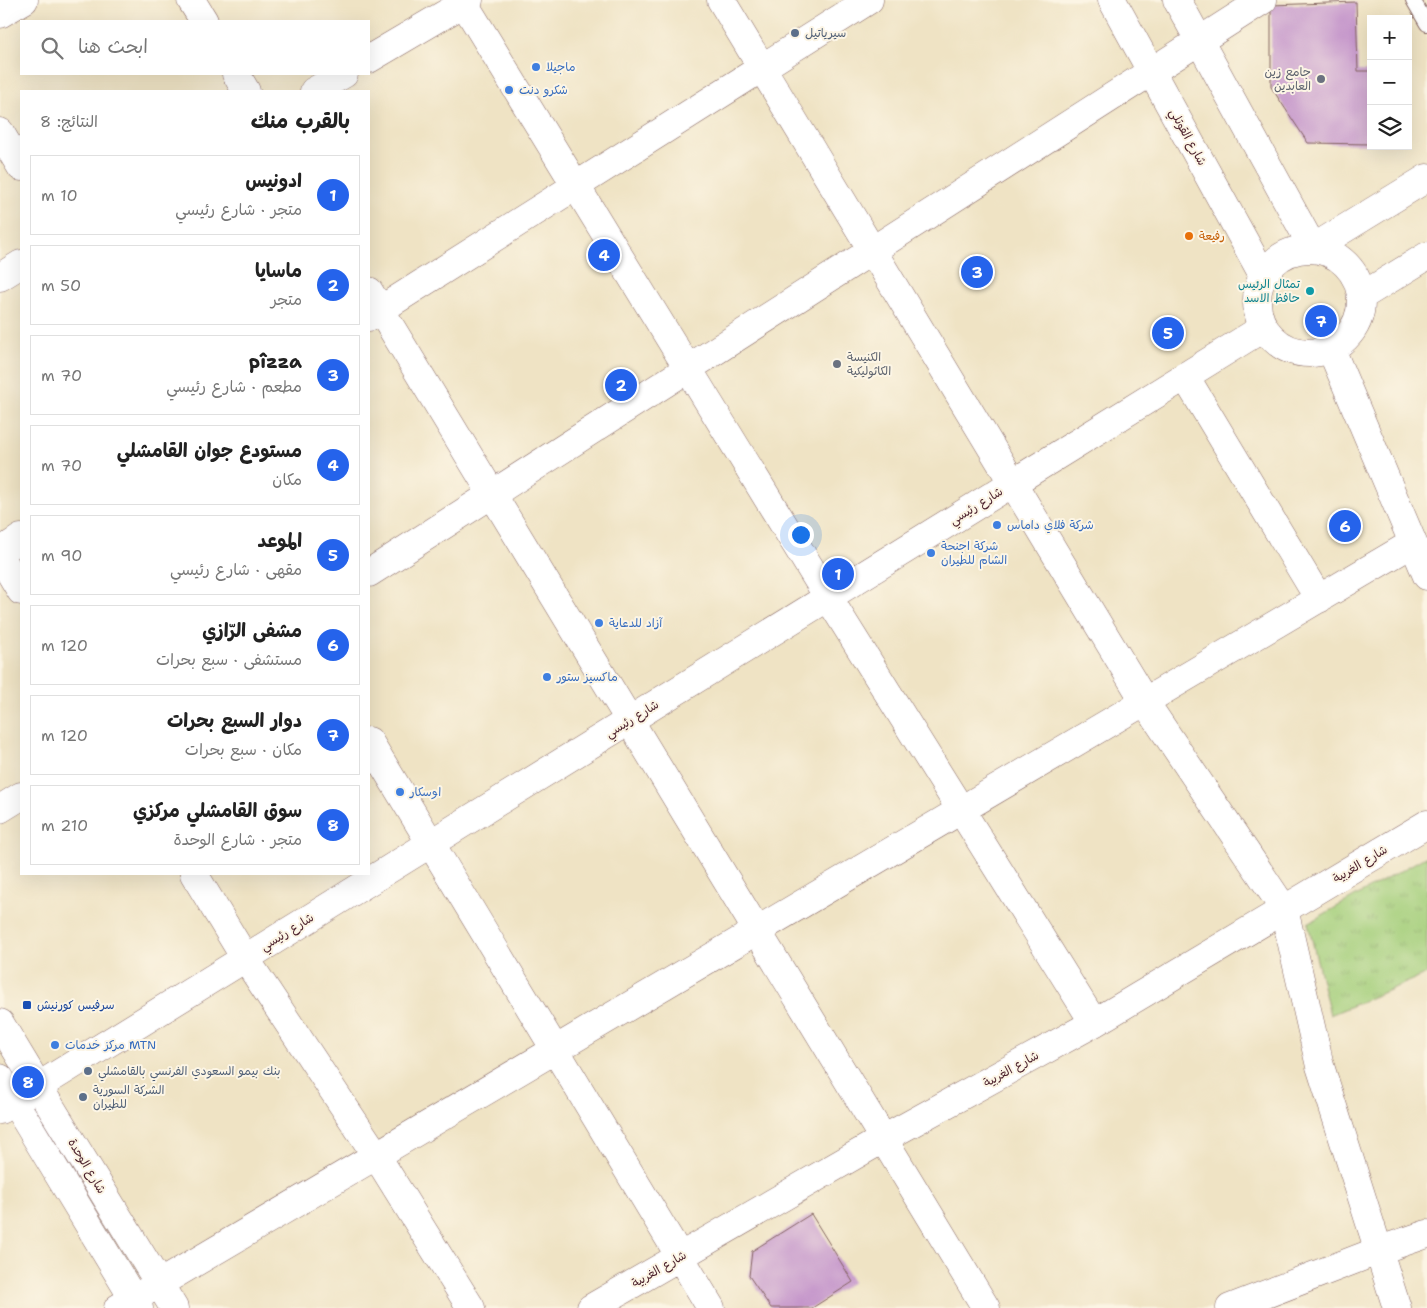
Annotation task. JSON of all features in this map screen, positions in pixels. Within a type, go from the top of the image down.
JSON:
[{"type":"main road","points":[[0,14],[24,0]]},
{"type":"main road","points":[[191,0],[203,20]]},
{"type":"main road","points":[[721,0],[1145,702],[1284,909],[1320,1066],[1397,1308]]},
{"type":"main road","points":[[869,0],[576,186],[373,306],[492,494],[986,1308]]},
{"type":"main road","name":"شارع القوتلي","points":[[1112,0],[1263,275]]},
{"type":"main road","points":[[1177,0],[1313,248]]},
{"type":"main road","points":[[370,572],[1264,0]]},
{"type":"main road","points":[[370,58],[465,1],[828,597],[1094,1023]]},
{"type":"main road","points":[[237,75],[245,90]]},
{"type":"main road","points":[[316,90],[342,75]]},
{"type":"main road","points":[[0,132],[20,165]]},
{"type":"main road","points":[[1313,248],[1427,178]]},
{"type":"main road","points":[[1313,248],[1330,253],[1346,263],[1356,278],[1362,296],[1361,312],[1355,327],[1345,340],[1331,349],[1316,353],[1301,353],[1286,349],[1273,340],[1263,328],[1257,310],[1257,292],[1263,275],[1276,260],[1293,250],[1313,248]]},
{"type":"main road","points":[[1362,296],[1427,256]]},
{"type":"main road","points":[[0,277],[20,265]]},
{"type":"main road","name":"شارع رئيسي","points":[[7,1106],[1263,328]]},
{"type":"main road","points":[[1331,349],[1427,576]]},
{"type":"main road","points":[[1185,376],[1319,599]]},
{"type":"main road","points":[[0,552],[20,539]]},
{"type":"main road","points":[[0,1078],[7,1106],[130,1305],[159,1284],[376,1155],[1413,543]]},
{"type":"main road","points":[[0,556],[20,589]]},
{"type":"main road","points":[[370,743],[711,1308]]},
{"type":"main road","points":[[0,810],[20,797]]},
{"type":"main road","name":"شارع الغربية","points":[[591,1308],[883,1139],[1094,1023],[1427,824]]},
{"type":"main road","points":[[195,875],[245,958],[376,1155],[472,1308]]},
{"type":"main road","name":"شارع الوحدة","points":[[0,1023],[174,1308]]},
{"type":"main road","points":[[1230,1308],[1380,1250],[1427,1234]]},
{"type":"lane","points":[[1413,0],[1427,24]]},
{"type":"green space","points":[[1427,856],[1427,974],[1330,1015],[1308,923]]},
{"type":"building","name":"جامع زين العابدين","points":[[1356,2],[1358,71],[1367,71],[1367,144],[1308,143],[1271,87],[1271,5]]},
{"type":"building","points":[[811,1214],[853,1282],[812,1308],[771,1308],[749,1276],[752,1251]]},
{"type":"place","name":"سيرياتيل","points":[[795,33]]},
{"type":"place","name":"ماجيلا","points":[[536,67]]},
{"type":"place","name":"جامع زين العابدين","points":[[1321,79]]},
{"type":"place","name":"شكرو دنت","points":[[509,90]]},
{"type":"place","name":"رفيعة","points":[[1189,236]]},
{"type":"place","name":"مستودع جوان القامشلي","points":[[604,255]]},
{"type":"place","name":"pîzza","points":[[977,272]]},
{"type":"place","name":"تمثال الرئيس حافظ الاسد","points":[[1310,291]]},
{"type":"place","name":"دوار السبع بحرات","points":[[1321,321]]},
{"type":"place","name":"الموعد","points":[[1168,333]]},
{"type":"place","name":"الكنيسة الكاثوليكية","points":[[837,364]]},
{"type":"place","name":"ماسايا","points":[[621,385]]},
{"type":"place","name":"شركة فلاي داماس","points":[[997,525]]},
{"type":"place","name":"مشفى الرّازي","points":[[1345,526]]},
{"type":"place","name":"شركة اجنحة الشام للطيران","points":[[931,553]]},
{"type":"place","name":"ادونيس","points":[[838,574]]},
{"type":"place","name":"آزاد للدعاية","points":[[599,623]]},
{"type":"place","name":"ماكسيز ستور","points":[[547,677]]},
{"type":"place","name":"اوسكار","points":[[400,792]]},
{"type":"place","name":"سرفيس كورنيش","points":[[27,1005]]},
{"type":"place","name":"مركز خدمات MTN","points":[[55,1045]]},
{"type":"place","name":"بنك بيمو السعودي الفرنسي بالقامشلي","points":[[88,1071]]},
{"type":"place","name":"سوق القامشلي مركزي","points":[[28,1082]]},
{"type":"place","name":"الشركة السورية للطيران","points":[[83,1097]]}]
